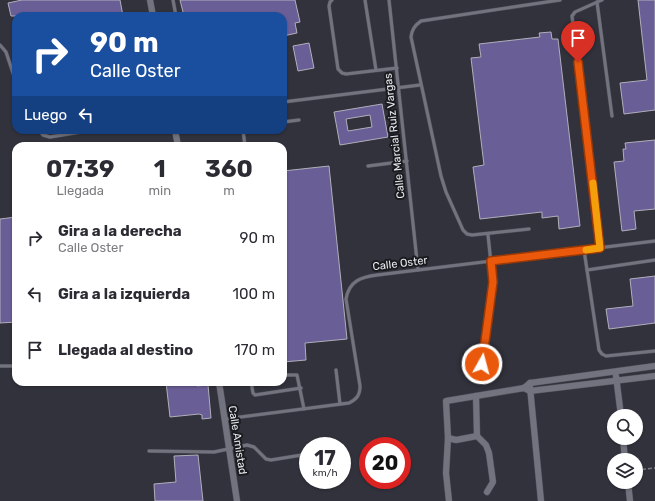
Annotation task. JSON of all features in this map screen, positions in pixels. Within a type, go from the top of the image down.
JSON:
[{"type":"street","points":[[150,0],[152,12]]},
{"type":"street","points":[[541,501],[527,389],[530,383],[655,366]]},
{"type":"street","points":[[616,371],[620,409]]},
{"type":"street","points":[[449,501],[446,473],[448,438],[446,404],[448,401],[527,389],[655,376]]},
{"type":"street","name":"Calle Amistad","points":[[220,386],[237,501]]},
{"type":"street","points":[[476,396],[477,436],[486,445],[489,453],[493,482],[487,492]]},
{"type":"street","points":[[448,438],[456,440],[477,436]]},
{"type":"street","points":[[629,489],[630,501]]},
{"type":"lane","points":[[173,0],[175,12]]},
{"type":"lane","points":[[332,0],[329,6],[338,69],[342,73],[346,74],[397,68]]},
{"type":"lane","points":[[365,0],[376,70]]},
{"type":"lane","name":"Calle Marcial Ruiz Vargas","points":[[389,0],[418,270]]},
{"type":"lane","points":[[529,229],[488,235],[467,234],[463,230],[443,184],[420,85],[411,37],[412,30],[421,21],[560,0]]},
{"type":"lane","points":[[600,248],[573,14],[602,0]]},
{"type":"lane","points":[[597,2],[612,116]]},
{"type":"lane","points":[[0,45],[6,52],[12,70]]},
{"type":"lane","points":[[287,102],[420,85]]},
{"type":"lane","points":[[287,122],[299,120]]},
{"type":"lane","points":[[43,134],[50,137],[68,134]]},
{"type":"lane","points":[[368,166],[406,162]]},
{"type":"lane","points":[[482,364],[493,282],[488,235]]},
{"type":"lane","name":"Calle Oster","points":[[225,419],[340,404],[354,401],[358,397],[360,392],[346,306],[347,292],[350,286],[355,282],[368,276],[655,241]]},
{"type":"lane","points":[[584,250],[599,350],[606,356],[655,351]]},
{"type":"lane","points":[[587,270],[655,260]]},
{"type":"lane","points":[[0,366],[12,366]]},
{"type":"lane","points":[[336,370],[340,404]]},
{"type":"lane","points":[[287,376],[297,375],[301,388],[304,409]]},
{"type":"lane","points":[[251,386],[252,393],[255,395],[301,388]]},
{"type":"lane","points":[[149,450],[214,452],[247,445],[251,446],[266,459],[270,460],[299,455]]},
{"type":"path","points":[[643,469],[655,468]]},
{"type":"building","points":[[22,0],[120,0],[122,12],[12,12],[11,16],[8,3]]},
{"type":"building","points":[[180,0],[295,0],[300,22],[295,23],[297,33],[287,35],[287,12],[183,12]]},
{"type":"building","points":[[638,0],[655,0],[655,110],[624,114],[620,83],[647,80]]},
{"type":"building","points":[[551,32],[552,39],[558,39],[580,226],[559,229],[558,216],[542,218],[542,212],[480,219],[473,167],[484,165],[471,58],[481,57],[479,44],[540,37],[539,33]]},
{"type":"building","points":[[309,43],[314,68],[298,71],[293,46]]},
{"type":"building","points":[[382,104],[388,137],[340,145],[334,112]],"holes":[[[370,115],[372,127],[348,131],[346,119]]]},
{"type":"building","points":[[655,140],[655,209],[634,211],[636,229],[622,231],[614,162],[624,161],[623,149],[626,149],[625,143]]},
{"type":"building","points":[[329,166],[347,339],[305,343],[306,360],[287,362],[287,171]]},
{"type":"building","points":[[12,218],[12,322],[0,323],[0,219]]},
{"type":"building","points":[[655,276],[655,323],[609,329],[606,309],[633,306],[630,279]]},
{"type":"building","points":[[166,386],[208,386],[211,418],[202,419],[202,415],[199,414],[170,417]]},
{"type":"building","points":[[198,455],[203,501],[155,501],[154,484],[176,482],[174,456]]},
{"type":"slow traffic","points":[[586,250],[600,248],[593,183]]},
{"type":"route","points":[[482,364],[493,282],[491,261],[600,248],[578,62]]}]
